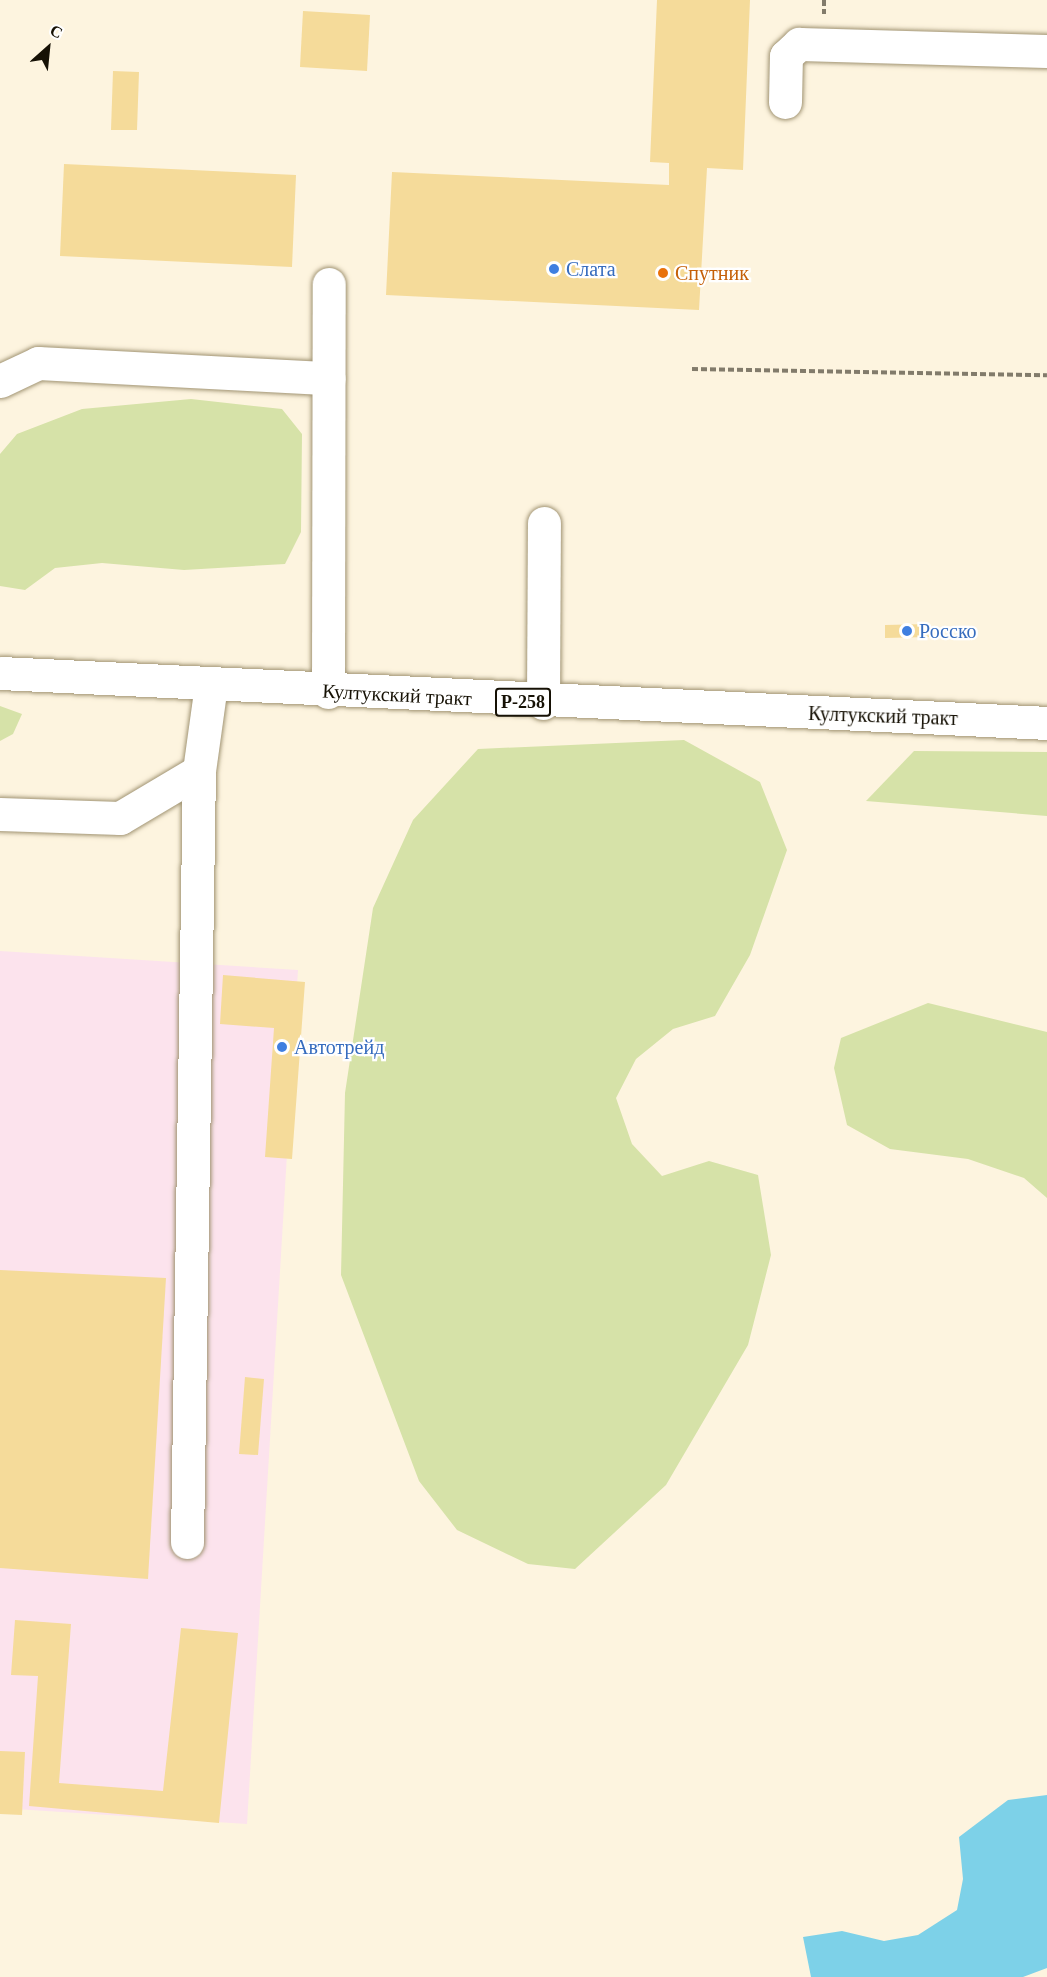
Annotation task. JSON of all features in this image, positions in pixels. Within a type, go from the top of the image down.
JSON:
[{"type":"main road","points":[[785,102],[786,56],[799,44],[1047,51]]},
{"type":"main road","points":[[328,692],[329,284]]},
{"type":"main road","points":[[0,381],[38,363],[329,378]]},
{"type":"main road","points":[[543,703],[544,523]]},
{"type":"main road","name":"Култукский тракт","points":[[0,673],[543,703],[1047,723]]},
{"type":"main road","points":[[187,1542],[199,771],[211,684]]},
{"type":"main road","points":[[0,814],[120,818],[199,771]]},
{"type":"path","points":[[692,369],[1047,375]]},
{"type":"shaded area","points":[[0,951],[298,970],[247,1824],[0,1808]]},
{"type":"green space","points":[[191,399],[282,409],[302,434],[301,532],[285,564],[184,570],[102,563],[55,568],[25,590],[0,586],[0,454],[17,434],[82,409]]},
{"type":"green space","points":[[0,706],[22,714],[13,734],[0,741]]},
{"type":"green space","points":[[684,740],[760,782],[787,850],[750,955],[715,1016],[673,1029],[636,1059],[616,1098],[632,1144],[662,1176],[709,1161],[758,1175],[771,1255],[748,1345],[666,1485],[575,1569],[528,1564],[457,1530],[419,1481],[341,1275],[345,1093],[373,908],[413,820],[478,749]]},
{"type":"green space","points":[[914,751],[1047,752],[1047,816],[866,801]]},
{"type":"green space","points":[[928,1003],[1047,1032],[1047,1198],[1024,1178],[968,1159],[890,1149],[847,1125],[834,1068],[841,1038]]},
{"type":"water","points":[[1047,1795],[1047,1968],[1023,1977],[811,1977],[803,1937],[842,1931],[884,1941],[918,1935],[957,1910],[963,1879],[959,1837],[1008,1800]]},
{"type":"building","points":[[657,0],[750,0],[743,170],[707,168],[699,310],[386,295],[392,172],[669,185],[669,163],[650,162]]},
{"type":"building","points":[[303,11],[370,15],[367,71],[300,67]]},
{"type":"building","points":[[113,71],[139,72],[137,130],[111,130]]},
{"type":"building","points":[[64,164],[296,175],[292,267],[60,256]]},
{"type":"building","name":"Росско","points":[[929,624],[929,637],[885,638],[885,625]]},
{"type":"building","points":[[223,975],[305,982],[292,1159],[265,1157],[274,1028],[220,1024]]},
{"type":"building","points":[[0,1270],[166,1278],[148,1579],[0,1568]]},
{"type":"building","points":[[245,1377],[264,1379],[258,1455],[239,1454]]},
{"type":"building","points":[[15,1620],[71,1624],[59,1783],[163,1791],[181,1628],[238,1633],[219,1823],[29,1806],[38,1676],[11,1675]]},
{"type":"building","points":[[0,1751],[25,1752],[22,1815],[0,1814]]},
{"type":"place","name":"Слата","points":[[554,269]]},
{"type":"place","name":"Спутник","points":[[663,273]]},
{"type":"place","name":"Росско","points":[[907,631]]},
{"type":"place","name":"Автотрейд","points":[[282,1047]]}]
